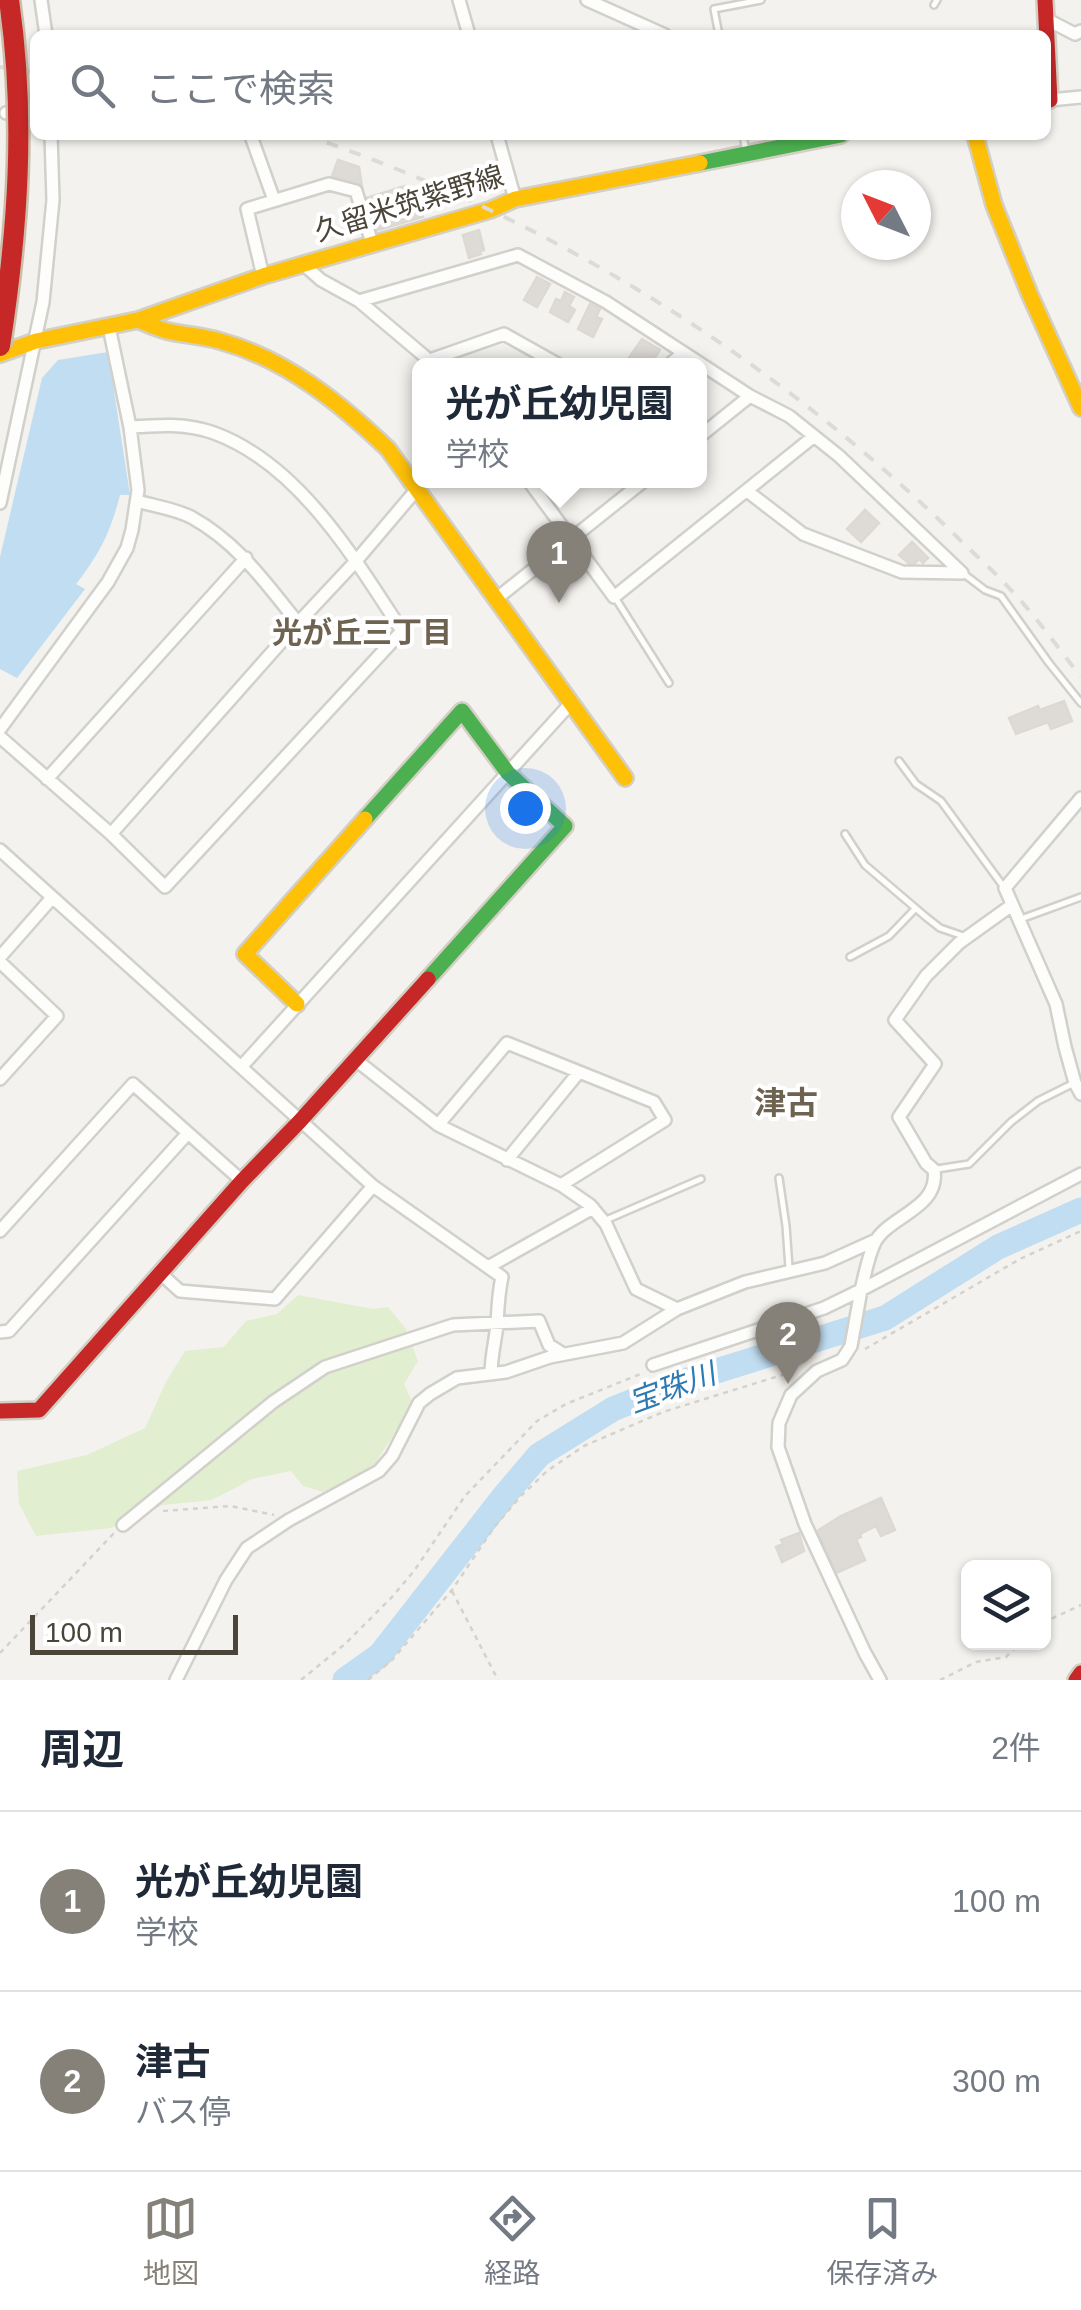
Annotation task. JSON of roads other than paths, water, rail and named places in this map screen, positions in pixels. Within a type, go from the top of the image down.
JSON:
[{"type":"main road","points":[[0,346],[10,289],[20,181],[19,112],[9,0]]},
{"type":"main road","name":"久留米筑紫野線","points":[[0,354],[36,341],[138,320],[263,276],[490,210],[514,199],[745,144],[788,140]]},
{"type":"main road","points":[[977,140],[994,205],[1081,408]]},
{"type":"main road","points":[[138,320],[163,330],[224,341],[308,380],[349,411],[388,449],[412,483]]},
{"type":"main road","points":[[416,489],[625,778]]},
{"type":"main road","points":[[0,1411],[39,1410],[564,826],[508,773],[462,711],[245,954],[297,1004]]},
{"type":"main road","points":[[1076,1680],[1081,1673]]},
{"type":"street","points":[[41,0],[45,30]]},
{"type":"street","points":[[459,0],[468,30]]},
{"type":"street","points":[[586,0],[654,30]]},
{"type":"street","points":[[1046,10],[1075,34],[1081,31]]},
{"type":"street","points":[[1051,100],[1081,97]]},
{"type":"street","points":[[6,113],[30,106]]},
{"type":"street","points":[[0,503],[44,302],[53,200],[51,140]]},
{"type":"street","points":[[252,140],[274,200]]},
{"type":"street","points":[[498,140],[514,199]]},
{"type":"street","points":[[263,276],[247,209],[274,200],[329,184],[356,192],[372,243]]},
{"type":"street","points":[[359,301],[518,255],[606,302],[692,358]]},
{"type":"street","points":[[303,264],[321,280],[359,301],[427,358]]},
{"type":"street","points":[[0,729],[108,582],[126,548],[138,490],[130,426],[109,327]]},
{"type":"street","points":[[445,358],[504,334],[547,358]]},
{"type":"street","points":[[678,358],[684,353]]},
{"type":"street","points":[[707,368],[788,416],[839,456],[962,573]]},
{"type":"street","points":[[707,431],[750,396]]},
{"type":"street","points":[[0,737],[165,887],[402,632],[356,560],[302,494],[254,454],[213,433],[174,425],[130,426]]},
{"type":"street","points":[[534,488],[614,597],[813,436]]},
{"type":"street","points":[[496,599],[636,488]]},
{"type":"street","points":[[111,834],[416,489]]},
{"type":"street","points":[[748,491],[804,534],[902,572],[962,573]]},
{"type":"street","points":[[137,502],[188,515],[246,558],[298,623]]},
{"type":"street","points":[[48,780],[246,558]]},
{"type":"street","points":[[242,1066],[571,704]]},
{"type":"street","points":[[1078,1088],[1056,1004],[1005,888],[1081,798]]},
{"type":"street","points":[[0,850],[373,1186],[502,1277],[491,1374]]},
{"type":"street","points":[[0,1079],[56,1016],[0,959],[52,899]]},
{"type":"street","points":[[176,1680],[226,1580],[247,1548],[379,1471],[392,1456],[419,1403],[430,1394],[458,1378],[506,1372],[563,1354],[622,1343],[677,1309],[745,1282],[825,1263],[876,1240],[928,1197],[936,1180],[934,1170],[899,1117],[935,1064],[895,1020],[926,976],[967,937],[1012,905]]},
{"type":"street","points":[[438,1125],[507,1042],[654,1102],[665,1120],[560,1185]]},
{"type":"street","points":[[356,1060],[438,1125],[560,1185],[593,1208],[636,1289],[677,1309]]},
{"type":"street","points":[[507,1160],[579,1072]]},
{"type":"street","points":[[0,1231],[134,1084],[242,1180]]},
{"type":"street","points":[[0,1332],[8,1332],[188,1133]]},
{"type":"street","points":[[653,1364],[859,1296],[1081,1174]]},
{"type":"street","points":[[161,1274],[180,1291],[275,1299],[373,1186]]},
{"type":"street","points":[[488,1267],[593,1208]]},
{"type":"street","points":[[876,1240],[859,1296],[851,1346],[842,1360],[817,1371],[791,1396],[779,1424],[778,1447],[805,1524],[880,1680]]},
{"type":"street","points":[[123,1525],[273,1402],[326,1367],[452,1325],[539,1321],[548,1345],[563,1354]]},
{"type":"lane","points":[[718,30],[714,9],[761,0]]},
{"type":"lane","points":[[962,573],[1001,596],[1081,703]]},
{"type":"lane","points":[[614,597],[669,683]]},
{"type":"lane","points":[[900,761],[916,784],[942,802],[1005,888]]},
{"type":"lane","points":[[845,834],[865,864],[916,908],[940,928],[967,937]]},
{"type":"lane","points":[[1018,920],[1081,897]]},
{"type":"lane","points":[[850,956],[889,936],[916,908]]},
{"type":"lane","points":[[934,1170],[969,1164],[1038,1100],[1078,1088]]},
{"type":"lane","points":[[779,1178],[789,1271]]},
{"type":"lane","points":[[603,1221],[701,1179]]},
{"type":"water","points":[[108,352],[130,495],[120,495],[103,542],[76,584],[85,589],[17,678],[0,669],[0,557],[42,378],[58,360]]},
{"type":"waterway","name":"宝珠川","points":[[345,1680],[380,1655],[539,1455],[613,1409],[675,1384],[885,1318],[998,1247],[1081,1210]]},
{"type":"railway","points":[[0,67],[30,71]]},
{"type":"railway","points":[[318,140],[395,168],[569,250],[733,352],[811,409],[956,536],[1020,599],[1081,677]]},
{"type":"place","name":"光が丘幼児園","points":[[559,603]]},
{"type":"place","name":"津古","points":[[788,1384]]},
{"type":"district","name":"光が丘三丁目","points":[[362,633]]},
{"type":"district","name":"津古","points":[[786,1103]]}]
